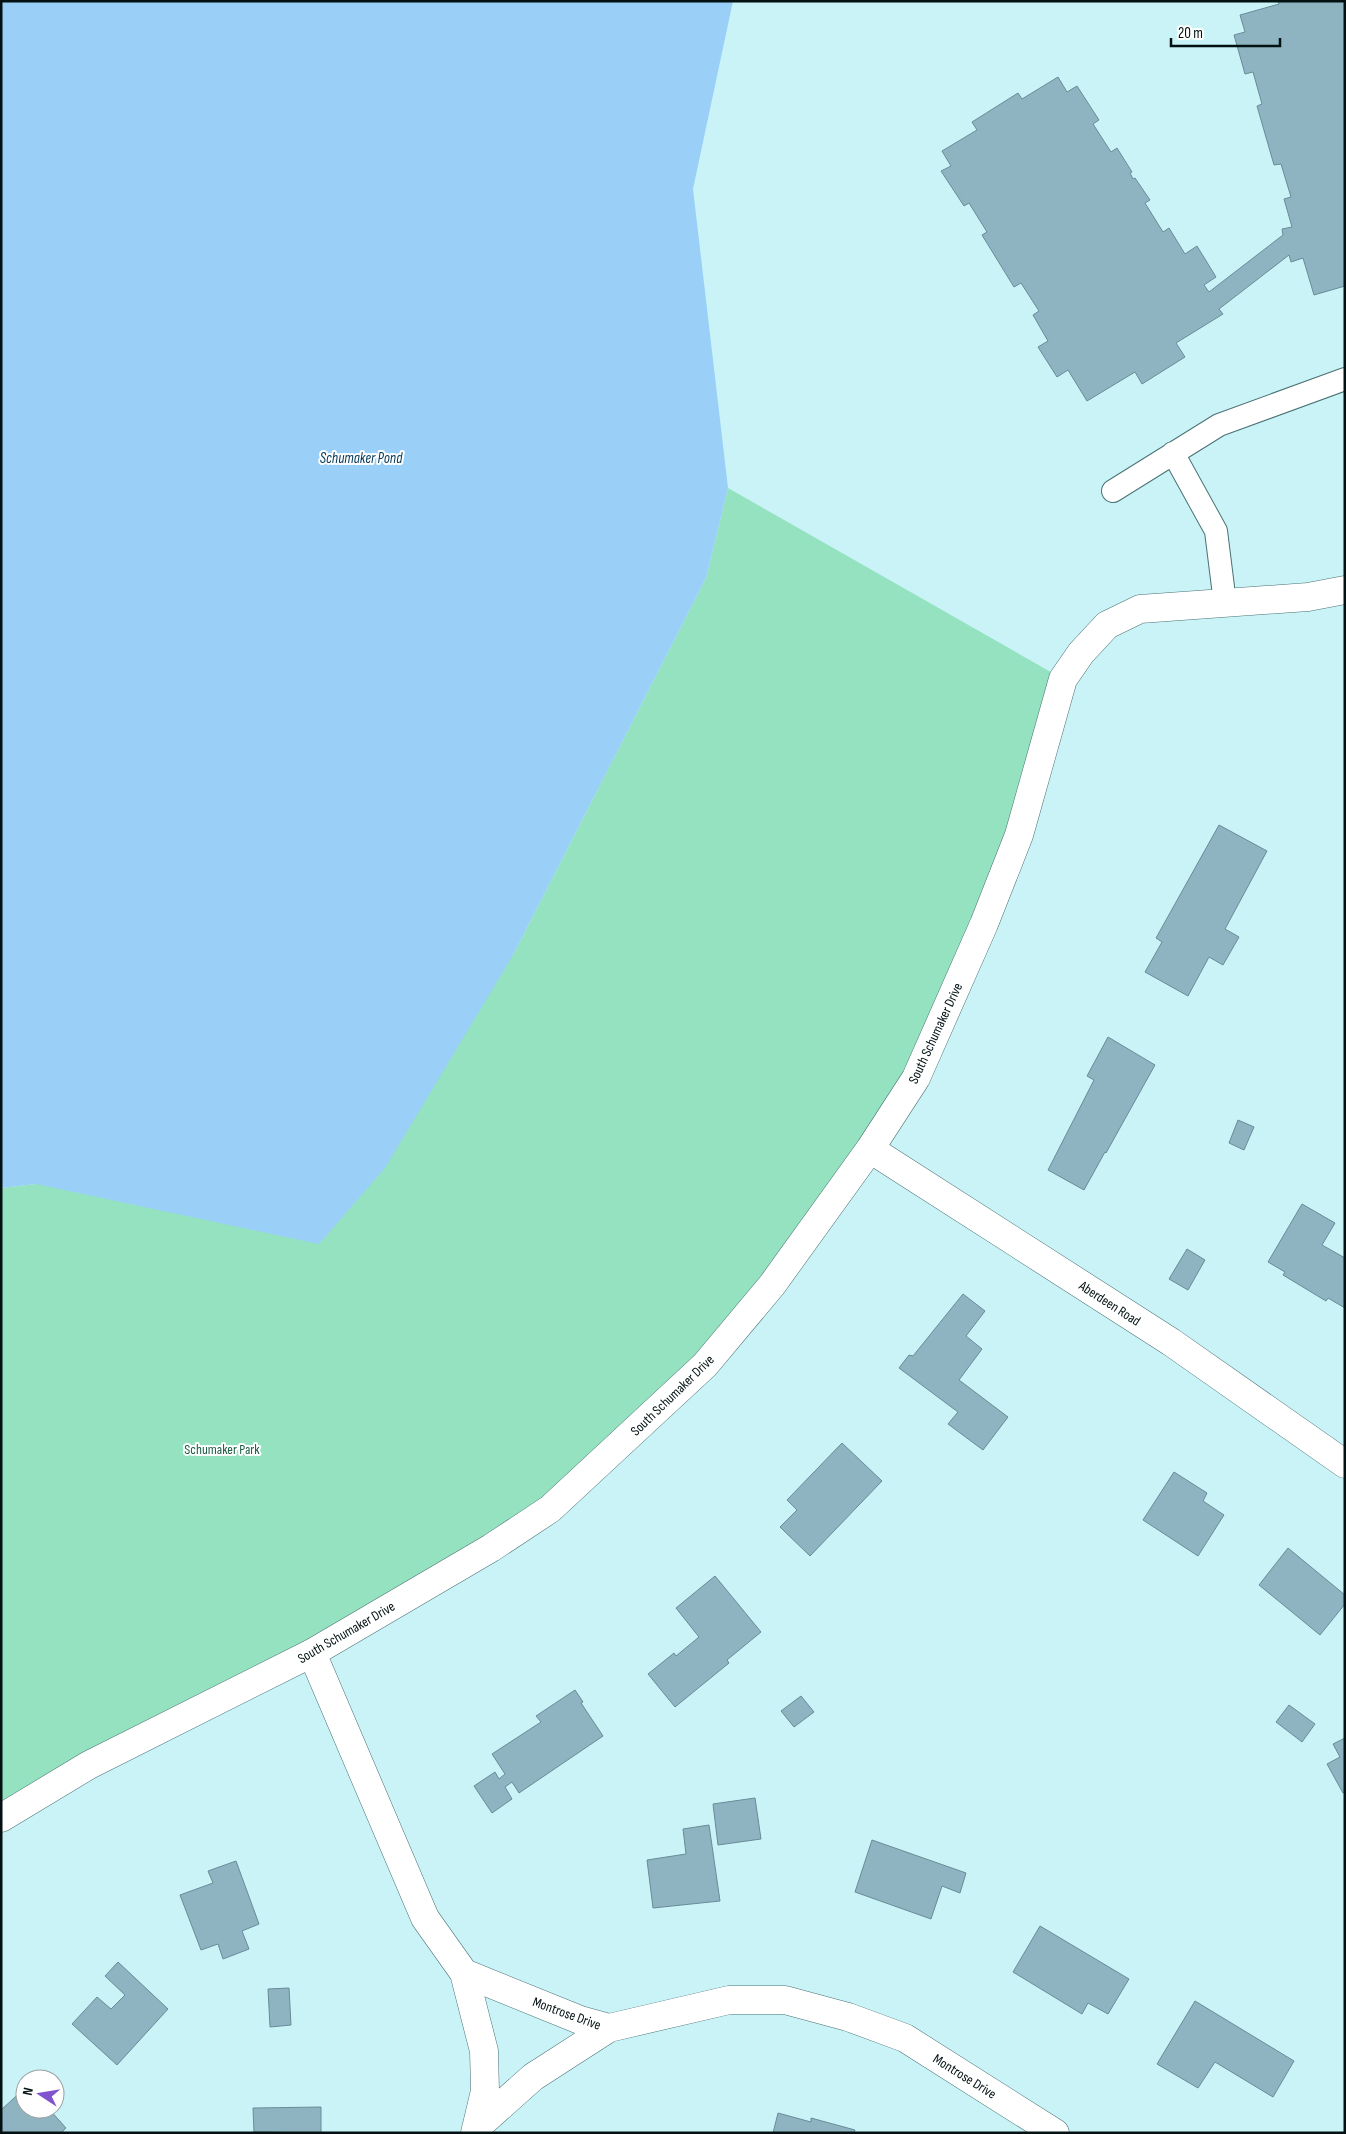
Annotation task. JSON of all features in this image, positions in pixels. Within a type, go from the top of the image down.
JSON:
[{"type":"street","points":[[1225,603],[1308,597],[1345,590]]},
{"type":"street","name":"South Schumaker Drive","points":[[1,1818],[89,1765],[312,1653],[491,1548],[550,1509],[706,1365],[772,1285],[870,1150],[916,1078],[984,924],[1019,835],[1063,679],[1081,654],[1107,625],[1140,609],[1225,603]]},
{"type":"street","name":"Aberdeen Road","points":[[870,1150],[1171,1342],[1345,1464]]},
{"type":"street","points":[[312,1653],[425,1918],[464,1973],[484,2051],[485,2091],[476,2131]]},
{"type":"street","name":"Montrose Drive","points":[[464,1973],[580,2020],[609,2028],[729,2000],[785,2000],[848,2017],[905,2038],[1055,2133]]},
{"type":"street","points":[[476,2131],[533,2077],[609,2028]]},
{"type":"lane","points":[[1113,491],[1218,424],[1345,379]]},
{"type":"lane","points":[[1173,453],[1216,531],[1225,603]]},
{"type":"green space","name":"Schumaker Park","points":[[728,488],[1063,679],[916,1078],[772,1285],[550,1509],[1,1821],[1,1188],[36,1184],[513,955],[706,578]]},
{"type":"water","name":"Schumaker Pond","points":[[1,1],[733,1],[693,189],[728,488],[706,578],[513,955],[385,1168],[319,1244],[36,1184],[1,1188]]},
{"type":"building","points":[[1278,1],[1345,1],[1345,286],[1314,295],[1303,258],[1291,262],[1289,255],[1219,309],[1223,314],[1176,343],[1185,357],[1142,384],[1135,372],[1087,401],[1068,370],[1057,377],[1038,347],[1048,341],[1033,315],[1039,311],[1021,283],[1014,287],[982,235],[987,232],[969,203],[964,206],[941,171],[951,166],[942,151],[977,130],[972,122],[1018,93],[1022,99],[1058,77],[1067,92],[1077,86],[1099,120],[1093,124],[1111,152],[1117,148],[1132,172],[1130,173],[1133,179],[1135,178],[1150,200],[1145,203],[1163,232],[1169,228],[1185,254],[1197,246],[1216,277],[1204,285],[1209,292],[1283,235],[1282,229],[1292,227],[1284,199],[1291,197],[1281,164],[1274,165],[1257,106],[1262,104],[1253,72],[1245,74],[1234,35],[1245,32],[1240,15],[1279,4]]},
{"type":"building","points":[[1219,825],[1267,851],[1225,929],[1239,937],[1223,965],[1209,957],[1188,996],[1145,972],[1162,942],[1156,938]]},
{"type":"building","points":[[1108,1037],[1155,1065],[1084,1190],[1048,1170],[1094,1080],[1087,1076]]},
{"type":"building","points":[[1238,1120],[1254,1127],[1244,1150],[1229,1143]]},
{"type":"building","points":[[1302,1204],[1335,1223],[1322,1245],[1345,1258],[1345,1308],[1328,1298],[1326,1301],[1283,1275],[1285,1272],[1268,1262]]},
{"type":"building","points":[[1187,1249],[1205,1260],[1188,1290],[1169,1279]]},
{"type":"building","points":[[963,1294],[985,1311],[966,1336],[982,1349],[959,1380],[1008,1417],[983,1450],[948,1424],[958,1412],[899,1368],[909,1355],[913,1356]]},
{"type":"building","points":[[842,1443],[882,1481],[810,1556],[780,1527],[797,1510],[787,1500]]},
{"type":"building","points":[[1174,1472],[1207,1493],[1203,1501],[1224,1515],[1198,1556],[1143,1520]]},
{"type":"building","points":[[1288,1548],[1345,1595],[1345,1604],[1320,1635],[1259,1585]]},
{"type":"building","points":[[715,1576],[761,1632],[727,1660],[729,1663],[675,1707],[648,1674],[674,1653],[676,1656],[699,1637],[676,1608]]},
{"type":"building","points":[[575,1690],[583,1702],[581,1703],[603,1736],[519,1793],[512,1782],[505,1787],[512,1799],[492,1813],[474,1786],[495,1772],[499,1779],[505,1774],[492,1754],[541,1722],[536,1716]]},
{"type":"building","points":[[801,1696],[814,1712],[794,1727],[781,1711]]},
{"type":"building","points":[[1289,1705],[1315,1724],[1302,1742],[1276,1722]]},
{"type":"building","points":[[1345,1738],[1345,1792],[1343,1793],[1327,1764],[1340,1757],[1333,1744]]},
{"type":"building","points":[[755,1798],[761,1839],[718,1845],[713,1804]]},
{"type":"building","points":[[709,1825],[720,1901],[653,1908],[647,1860],[686,1854],[683,1829]]},
{"type":"building","points":[[872,1840],[966,1873],[960,1893],[942,1886],[931,1919],[855,1892]]},
{"type":"building","points":[[236,1861],[259,1924],[242,1931],[249,1949],[223,1959],[218,1944],[201,1950],[180,1895],[213,1883],[208,1871]]},
{"type":"building","points":[[1040,1926],[1129,1979],[1108,2014],[1088,2003],[1082,2014],[1013,1972]]},
{"type":"building","points":[[118,1962],[168,2009],[117,2065],[72,2024],[97,1997],[111,2009],[125,1995],[105,1976]]},
{"type":"building","points":[[289,1988],[291,2025],[270,2027],[268,1989]]},
{"type":"building","points":[[1195,2001],[1294,2061],[1273,2097],[1215,2062],[1198,2088],[1157,2064]]},
{"type":"building","points":[[15,2097],[15,2119],[58,2119],[66,2128],[61,2133],[1,2133],[1,2110]]},
{"type":"building","points":[[321,2107],[321,2133],[254,2132],[253,2108]]},
{"type":"building","points":[[778,2113],[811,2122],[811,2118],[855,2130],[854,2133],[773,2133]]}]
